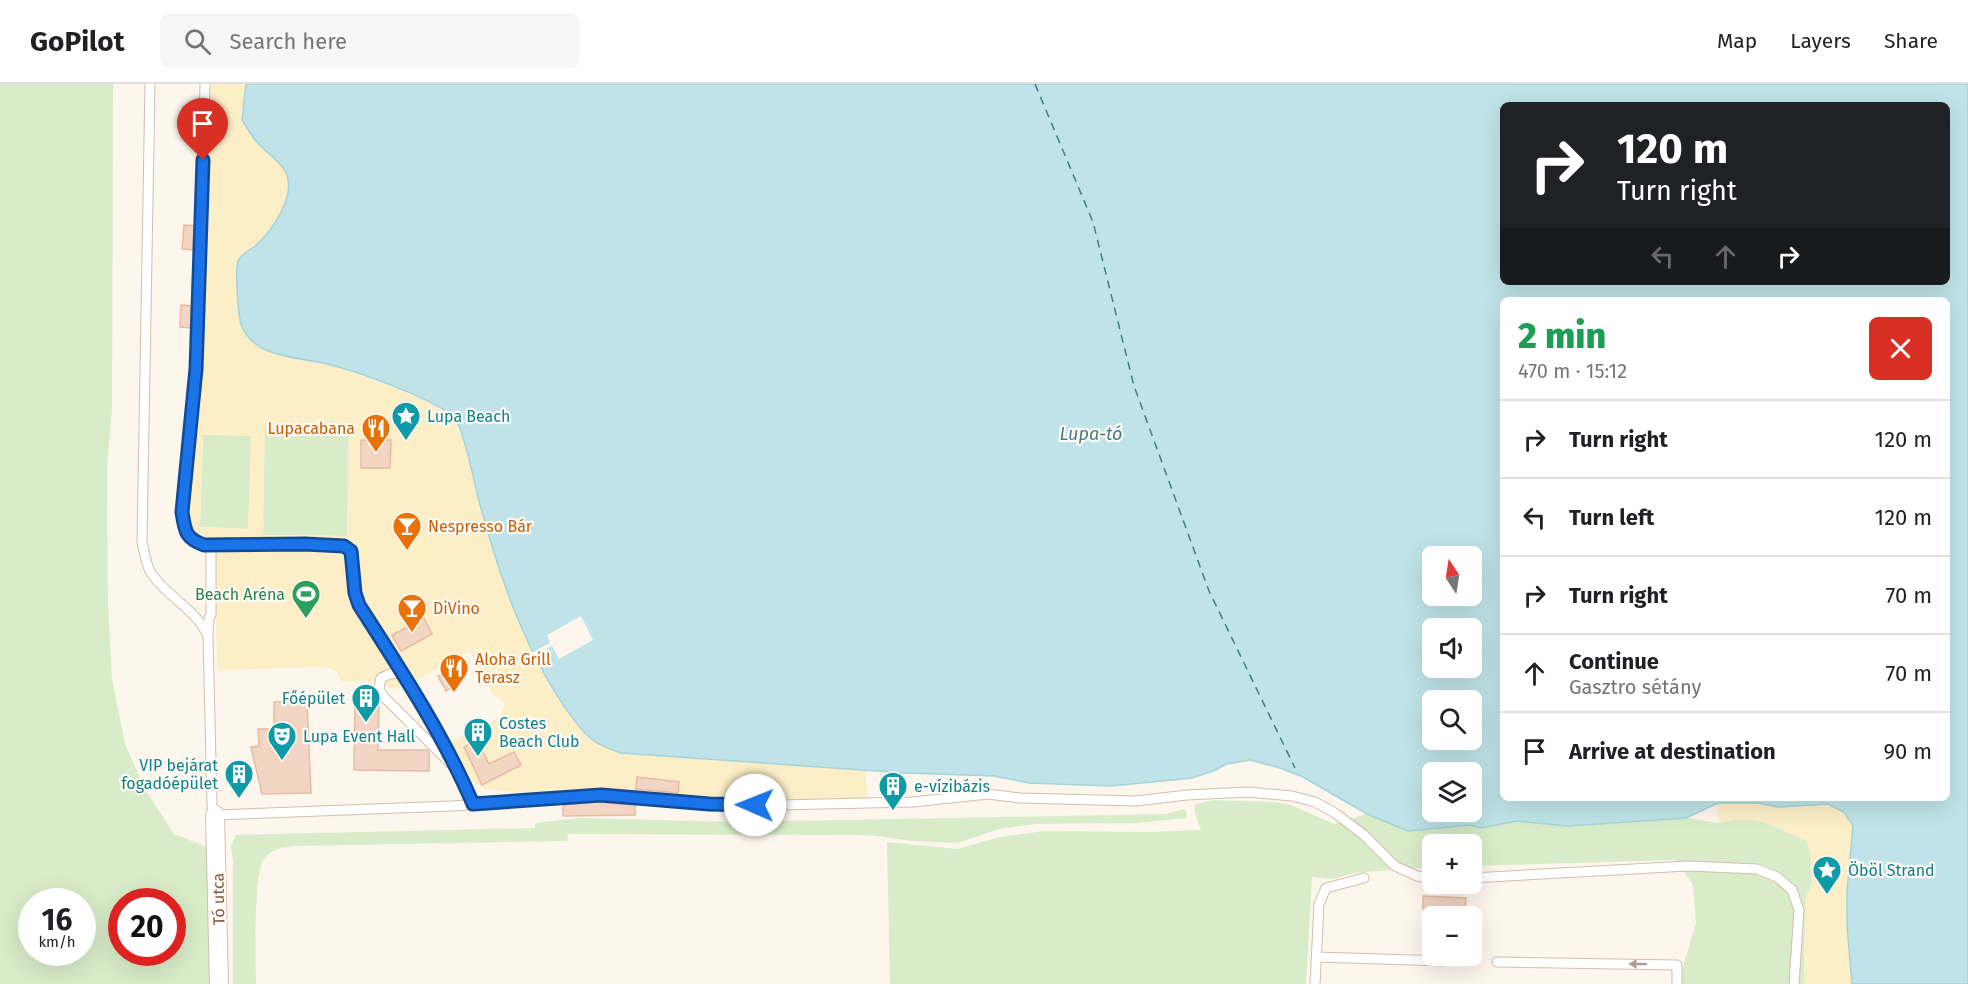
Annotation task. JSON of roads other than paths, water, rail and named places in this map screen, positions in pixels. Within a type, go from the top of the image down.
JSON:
[{"type":"street","name":"Tó utca","points":[[215,815],[219,984]]},
{"type":"lane","points":[[150,84],[142,542],[150,572],[164,589],[205,628],[208,636]]},
{"type":"lane","points":[[205,84],[196,369],[182,512],[185,532],[193,541],[211,545],[344,546],[351,551],[355,593],[359,605],[406,679],[459,772],[473,804]]},
{"type":"lane","points":[[211,545],[211,614],[208,636],[212,805],[215,815],[473,804],[601,795],[709,804],[801,805],[913,802],[988,794],[1020,798],[1136,801],[1187,795],[1248,792],[1292,795],[1315,802],[1335,813],[1364,835],[1395,866],[1422,877]]},
{"type":"lane","points":[[406,679],[397,673],[390,674],[381,678],[379,688],[383,696],[459,772]]},
{"type":"lane","points":[[1482,877],[1688,866],[1757,869],[1777,877],[1792,890],[1799,910],[1794,984]]},
{"type":"lane","points":[[1315,984],[1319,904],[1326,888],[1364,878]]},
{"type":"lane","points":[[1317,957],[1422,960]]},
{"type":"lane","points":[[1497,962],[1677,965],[1677,984]]},
{"type":"water","name":"Lupa-tó","points":[[246,84],[1968,84],[1968,984],[1852,984],[1847,891],[1853,826],[1844,812],[1828,804],[1779,807],[1757,803],[1718,803],[1686,818],[1568,826],[1517,821],[1481,828],[1470,825],[1408,831],[1367,814],[1303,777],[1250,760],[1226,764],[1192,778],[1111,786],[1029,783],[994,776],[906,773],[621,753],[603,746],[585,733],[564,706],[523,632],[502,578],[465,444],[455,419],[432,403],[395,387],[339,367],[266,350],[255,344],[247,335],[241,324],[239,311],[238,261],[269,231],[281,212],[288,191],[285,171],[260,146],[242,120]]},
{"type":"place","name":"Lupa Beach","points":[[406,442]]},
{"type":"place","name":"Lupacabana","points":[[376,454]]},
{"type":"place","name":"Nespresso Bár","points":[[407,552]]},
{"type":"place","name":"Beach Aréna","points":[[306,620]]},
{"type":"place","name":"DiVino","points":[[412,634]]},
{"type":"place","name":"Aloha Grill Terasz","points":[[454,694]]},
{"type":"place","name":"Főépület","points":[[366,724]]},
{"type":"place","name":"Costes Beach Club","points":[[478,758]]},
{"type":"place","name":"Lupa Event Hall","points":[[282,762]]},
{"type":"place","name":"VIP bejárat fogadóépület","points":[[239,800]]},
{"type":"place","name":"e-vízibázis","points":[[893,812]]},
{"type":"place","name":"Öböl Strand","points":[[1827,896]]}]
